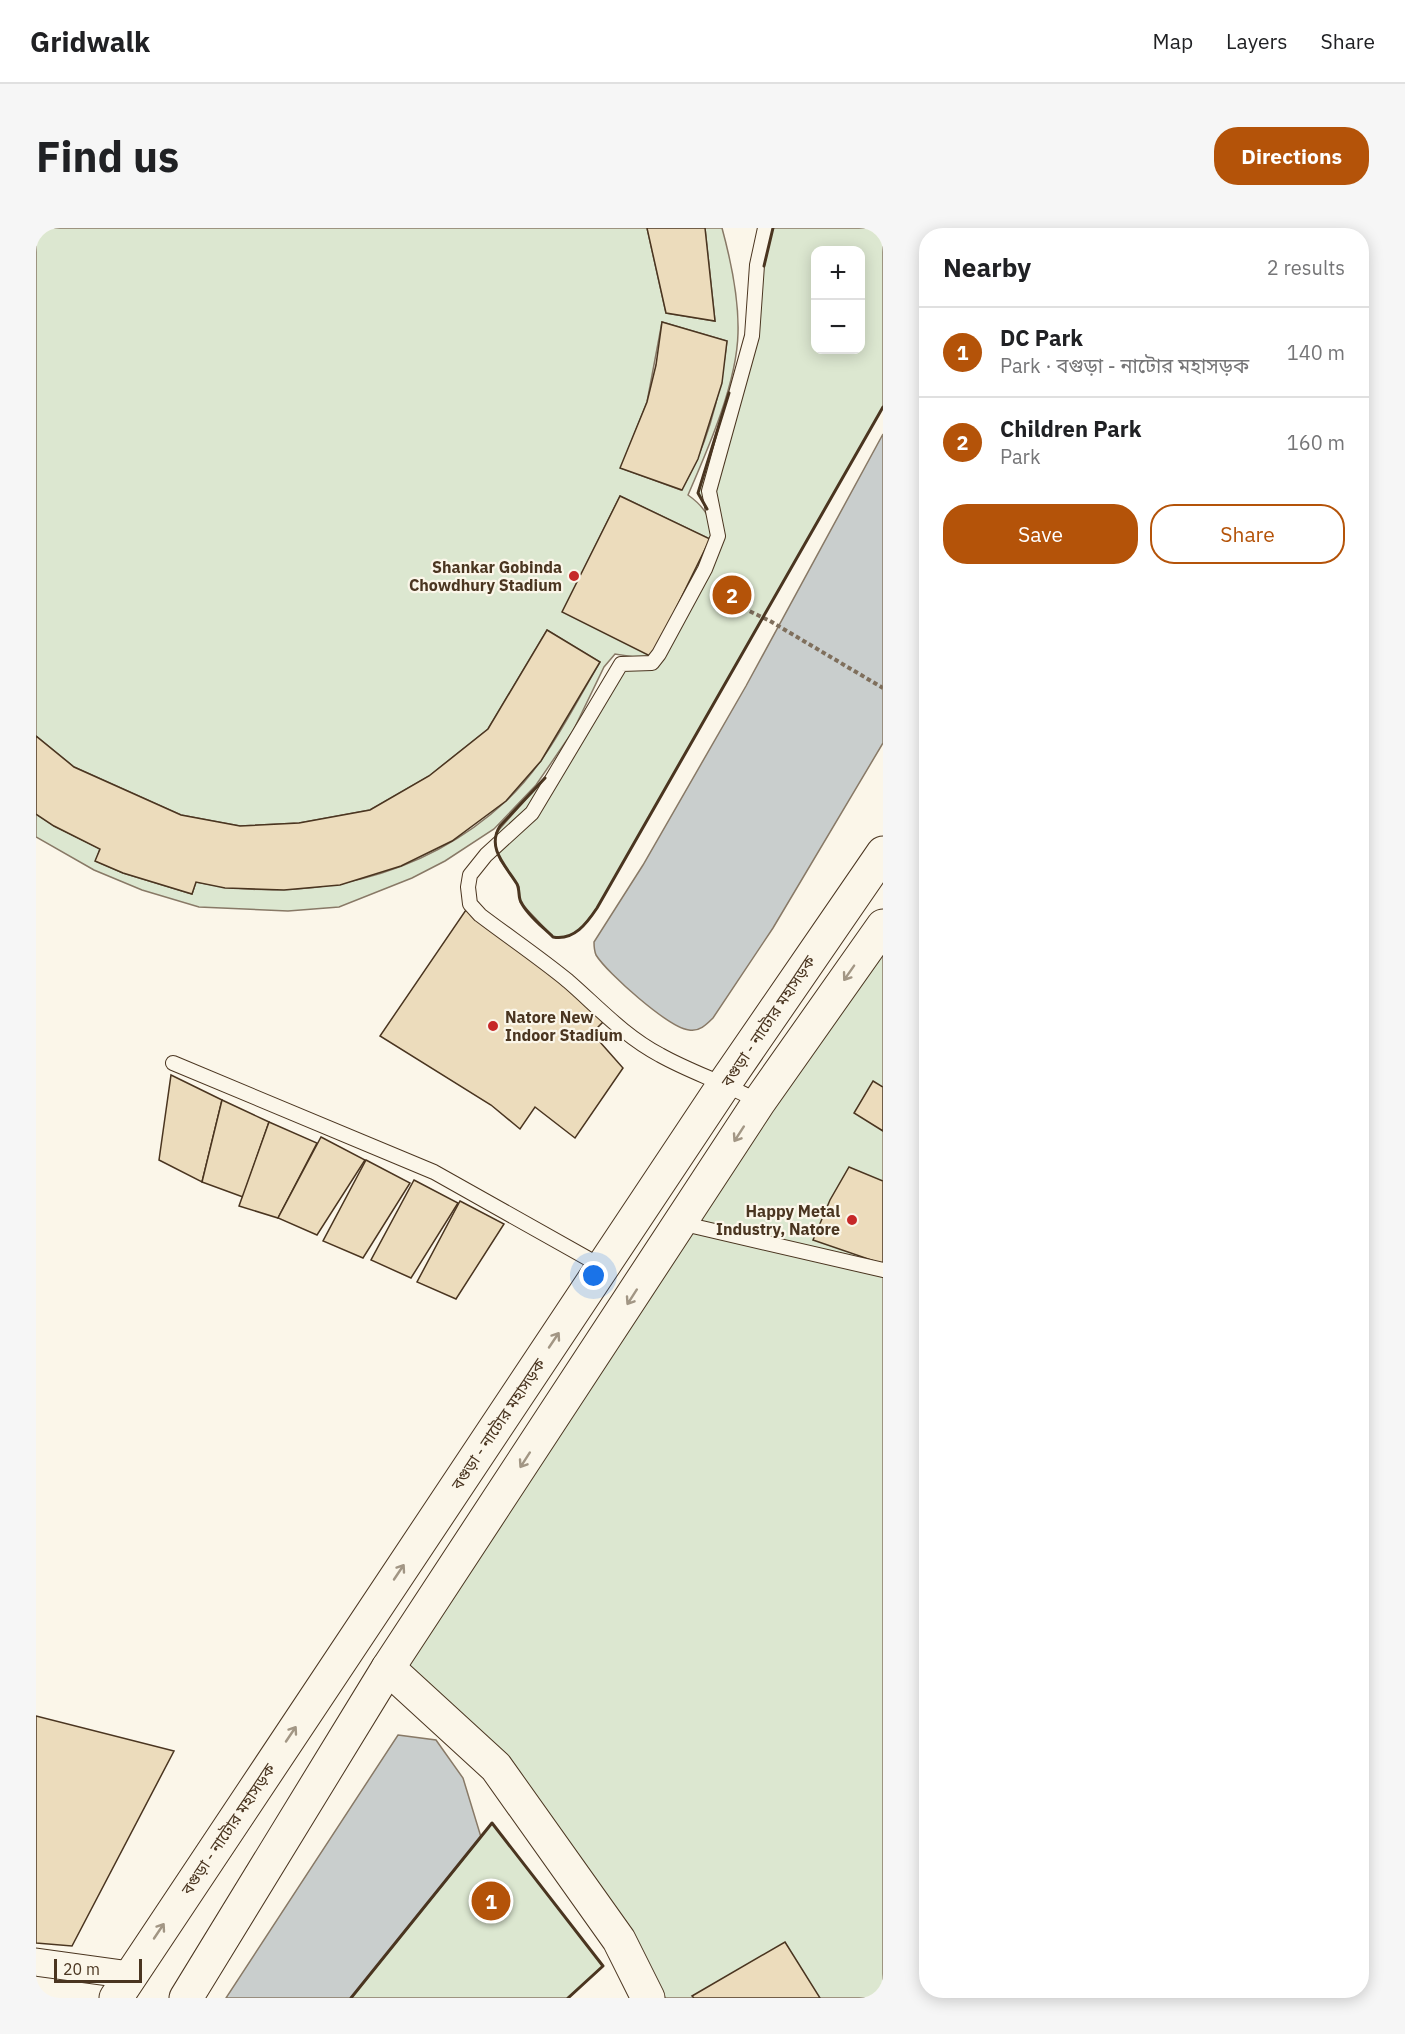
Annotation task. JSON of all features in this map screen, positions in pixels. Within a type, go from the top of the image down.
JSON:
[{"type":"main road","name":"বগুড়া - নাটোর মহাসড়ক","points":[[123,1986],[725,1083],[883,853]]},
{"type":"main road","points":[[186,1998],[388,1668],[759,1102],[883,926]]},
{"type":"main road","points":[[362,1629],[388,1668],[496,1767],[619,1940],[641,1995]]},
{"type":"street","points":[[36,1962],[123,1986]]},
{"type":"lane","points":[[759,1102],[725,1083],[659,1055],[606,1019],[599,1008],[562,977],[480,915],[470,904],[468,887],[470,875],[486,855],[532,813],[621,664],[652,663],[696,585],[718,536],[709,491],[752,336],[757,265],[765,228]]},
{"type":"lane","points":[[174,1063],[434,1172],[603,1267]]},
{"type":"lane","points":[[680,1223],[883,1270]]},
{"type":"path","points":[[696,585],[770,621],[883,688]]},
{"type":"green space","points":[[36,228],[647,228],[666,313],[715,321],[705,228],[722,228],[736,293],[738,333],[736,352],[733,373],[720,416],[688,495],[706,514],[713,538],[654,660],[615,654],[604,667],[573,731],[536,785],[494,829],[445,861],[412,878],[339,907],[288,911],[199,907],[142,890],[94,870],[36,837],[36,814],[54,826],[100,849],[96,861],[123,873],[192,894],[196,882],[237,888],[279,890],[320,887],[361,879],[400,867],[438,850],[473,828],[506,801],[534,770],[558,735],[600,662],[547,630],[488,729],[429,776],[370,810],[299,823],[240,826],[181,815],[74,767],[36,736]],"holes":[[[662,322],[727,341],[712,418],[699,455],[681,490],[621,468],[647,402]],[[620,496],[710,539],[652,656],[563,612]]]},
{"type":"green space","points":[[773,228],[883,228],[883,407],[597,908],[574,934],[561,938],[553,937],[520,902],[519,887],[500,860],[495,845],[496,833],[562,758],[616,669],[649,668],[714,537],[709,512],[698,493],[743,345]]},
{"type":"green space","points":[[883,926],[883,1998],[645,1998],[496,1767],[388,1668]]},
{"type":"green space","points":[[492,1823],[603,1966],[568,1998],[351,1998]]},
{"type":"shaded area","points":[[883,434],[883,743],[773,928],[713,1018],[696,1030],[680,1027],[654,1010],[612,974],[596,955],[594,942],[643,865],[746,686]]},
{"type":"shaded area","points":[[398,1735],[436,1740],[463,1778],[481,1837],[351,1998],[226,1998]]},
{"type":"building","points":[[647,228],[705,228],[715,321],[666,313]]},
{"type":"building","points":[[662,322],[727,341],[722,383],[698,459],[682,490],[620,468],[647,402],[656,365]]},
{"type":"building","points":[[620,496],[710,539],[652,657],[562,612]]},
{"type":"building","points":[[547,630],[600,662],[541,761],[506,801],[452,841],[401,866],[340,885],[284,890],[225,888],[196,882],[192,894],[123,873],[95,861],[100,849],[54,826],[36,814],[36,736],[74,767],[181,815],[240,826],[299,823],[370,810],[429,776],[488,729]]},
{"type":"building","name":"Natore New Indoor Stadium","points":[[470,904],[606,1019],[592,1033],[623,1068],[575,1138],[535,1107],[520,1129],[491,1105],[380,1036]]},
{"type":"building","points":[[171,1075],[222,1100],[202,1182],[159,1160]]},
{"type":"building","points":[[873,1081],[883,1087],[883,1131],[854,1113]]},
{"type":"building","points":[[222,1100],[269,1122],[243,1197],[202,1182]]},
{"type":"building","points":[[269,1122],[317,1143],[278,1218],[239,1206]]},
{"type":"building","points":[[321,1137],[365,1160],[317,1235],[278,1218]]},
{"type":"building","points":[[366,1160],[410,1183],[363,1258],[323,1241]]},
{"type":"building","name":"Happy Metal Industry, Natore","points":[[849,1167],[883,1181],[883,1264],[813,1240],[830,1200]]},
{"type":"building","points":[[414,1180],[458,1203],[411,1278],[371,1260]]},
{"type":"building","points":[[460,1201],[504,1224],[456,1299],[417,1282]]},
{"type":"building","points":[[36,1716],[174,1751],[72,1946],[36,1943]]},
{"type":"building","points":[[785,1942],[820,1998],[694,1998],[692,1996]]},
{"type":"wall","points":[[764,266],[773,228]]},
{"type":"wall","points":[[707,509],[698,493],[729,393]]},
{"type":"wall","points":[[545,778],[500,826],[495,842],[499,857],[517,884],[524,907],[553,937],[561,938],[579,930],[597,908],[883,407]]},
{"type":"wall","points":[[351,1998],[492,1823],[603,1966],[568,1998]]},
{"type":"place","name":"Shankar Gobinda Chowdhury Stadium","points":[[574,576]]},
{"type":"place","name":"Children Park","points":[[732,595]]},
{"type":"place","name":"Natore New Indoor Stadium","points":[[493,1026]]},
{"type":"place","name":"Happy Metal Industry, Natore","points":[[852,1220]]},
{"type":"place","name":"DC Park","points":[[491,1901]]}]
